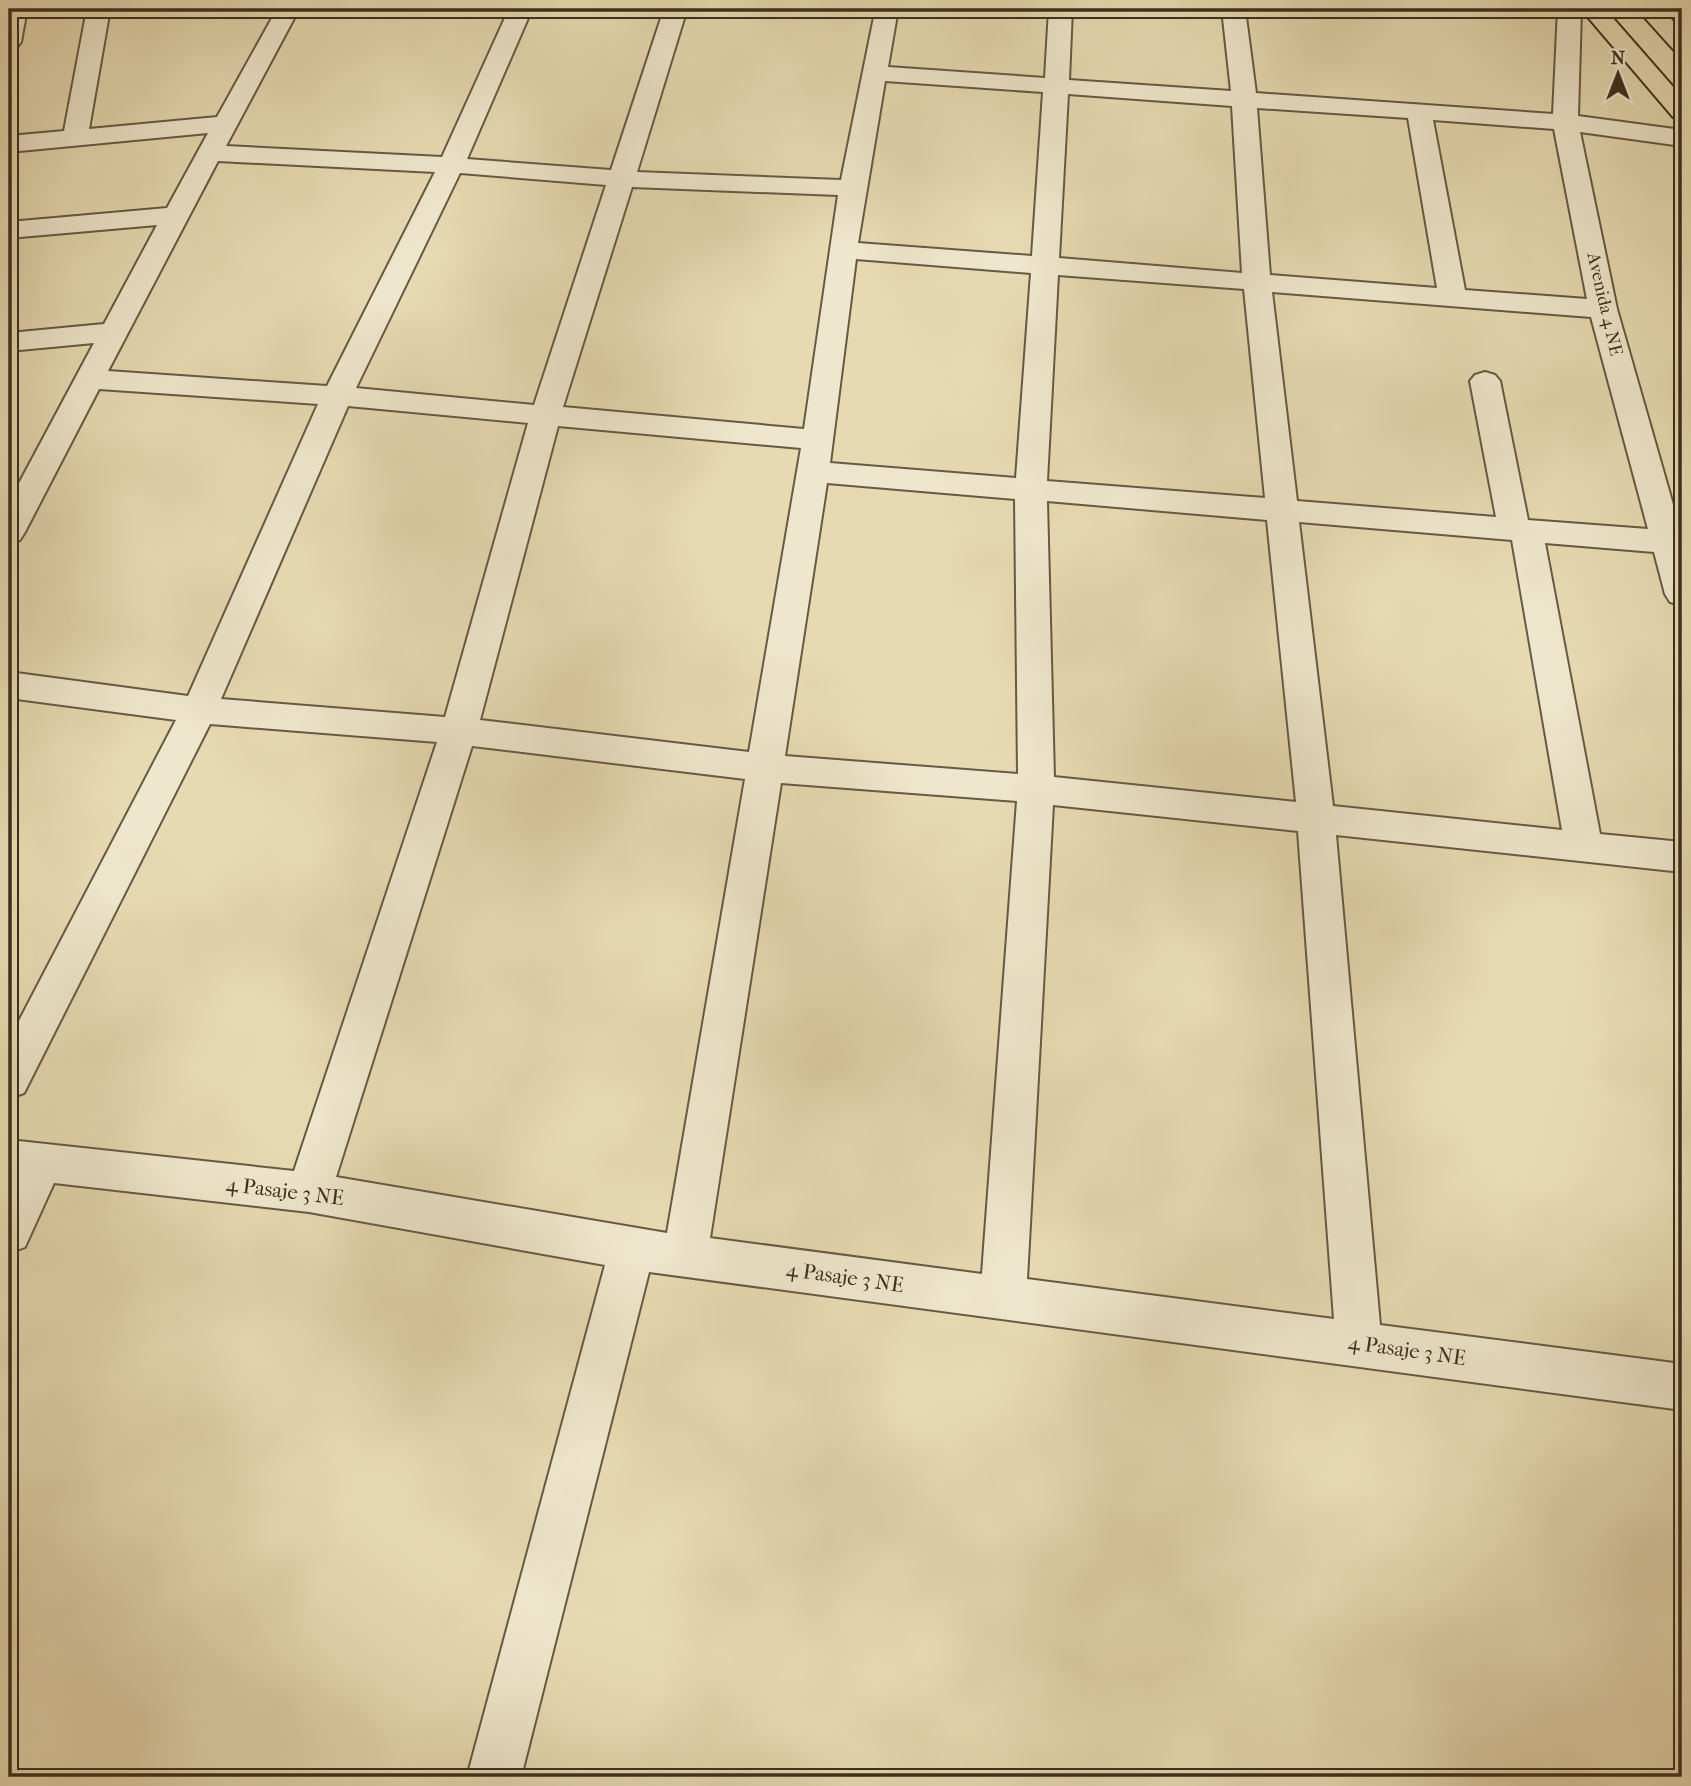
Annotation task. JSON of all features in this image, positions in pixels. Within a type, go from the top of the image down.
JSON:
[{"type":"main road","points":[[1593,9],[1682,112]]},
{"type":"main road","points":[[1649,9],[1682,45]]},
{"type":"street","points":[[9,43],[15,9]]},
{"type":"street","points":[[75,138],[98,9]]},
{"type":"street","points":[[9,532],[23,481],[90,379],[288,9]]},
{"type":"street","points":[[9,1080],[199,710],[337,396],[452,165],[522,9]]},
{"type":"street","points":[[309,1192],[459,731],[545,417],[624,179],[676,9]]},
{"type":"street","points":[[685,1256],[816,456],[852,188],[887,10],[838,9]]},
{"type":"street","points":[[1003,1298],[1036,789],[1031,490],[1061,9]]},
{"type":"street","points":[[1234,9],[1244,97],[1257,283],[1316,818],[1359,1344]]},
{"type":"street","name":"Avenida 4 NE","points":[[1570,9],[1564,71],[1565,121],[1603,309],[1670,542],[1682,593]]},
{"type":"street","points":[[873,73],[1565,121],[1682,138]]},
{"type":"street","points":[[1419,111],[1453,299]]},
{"type":"street","points":[[9,145],[227,124]]},
{"type":"street","points":[[211,153],[452,165],[624,179],[852,188]]},
{"type":"street","points":[[9,230],[176,215]]},
{"type":"street","points":[[844,250],[1603,309]]},
{"type":"street","points":[[9,342],[114,332]]},
{"type":"street","points":[[90,379],[337,396],[545,417],[1031,490],[1670,542]]},
{"type":"street","points":[[1485,381],[1520,529],[1584,847]]},
{"type":"street","points":[[9,685],[199,710],[459,731],[765,768],[1036,789],[1682,857]]},
{"type":"street","points":[[9,1233],[25,1161]]},
{"type":"street","name":"4 Pasaje 3 NE","points":[[25,1161],[309,1192],[632,1249],[1682,1387]]},
{"type":"street","points":[[494,1777],[632,1249]]}]
